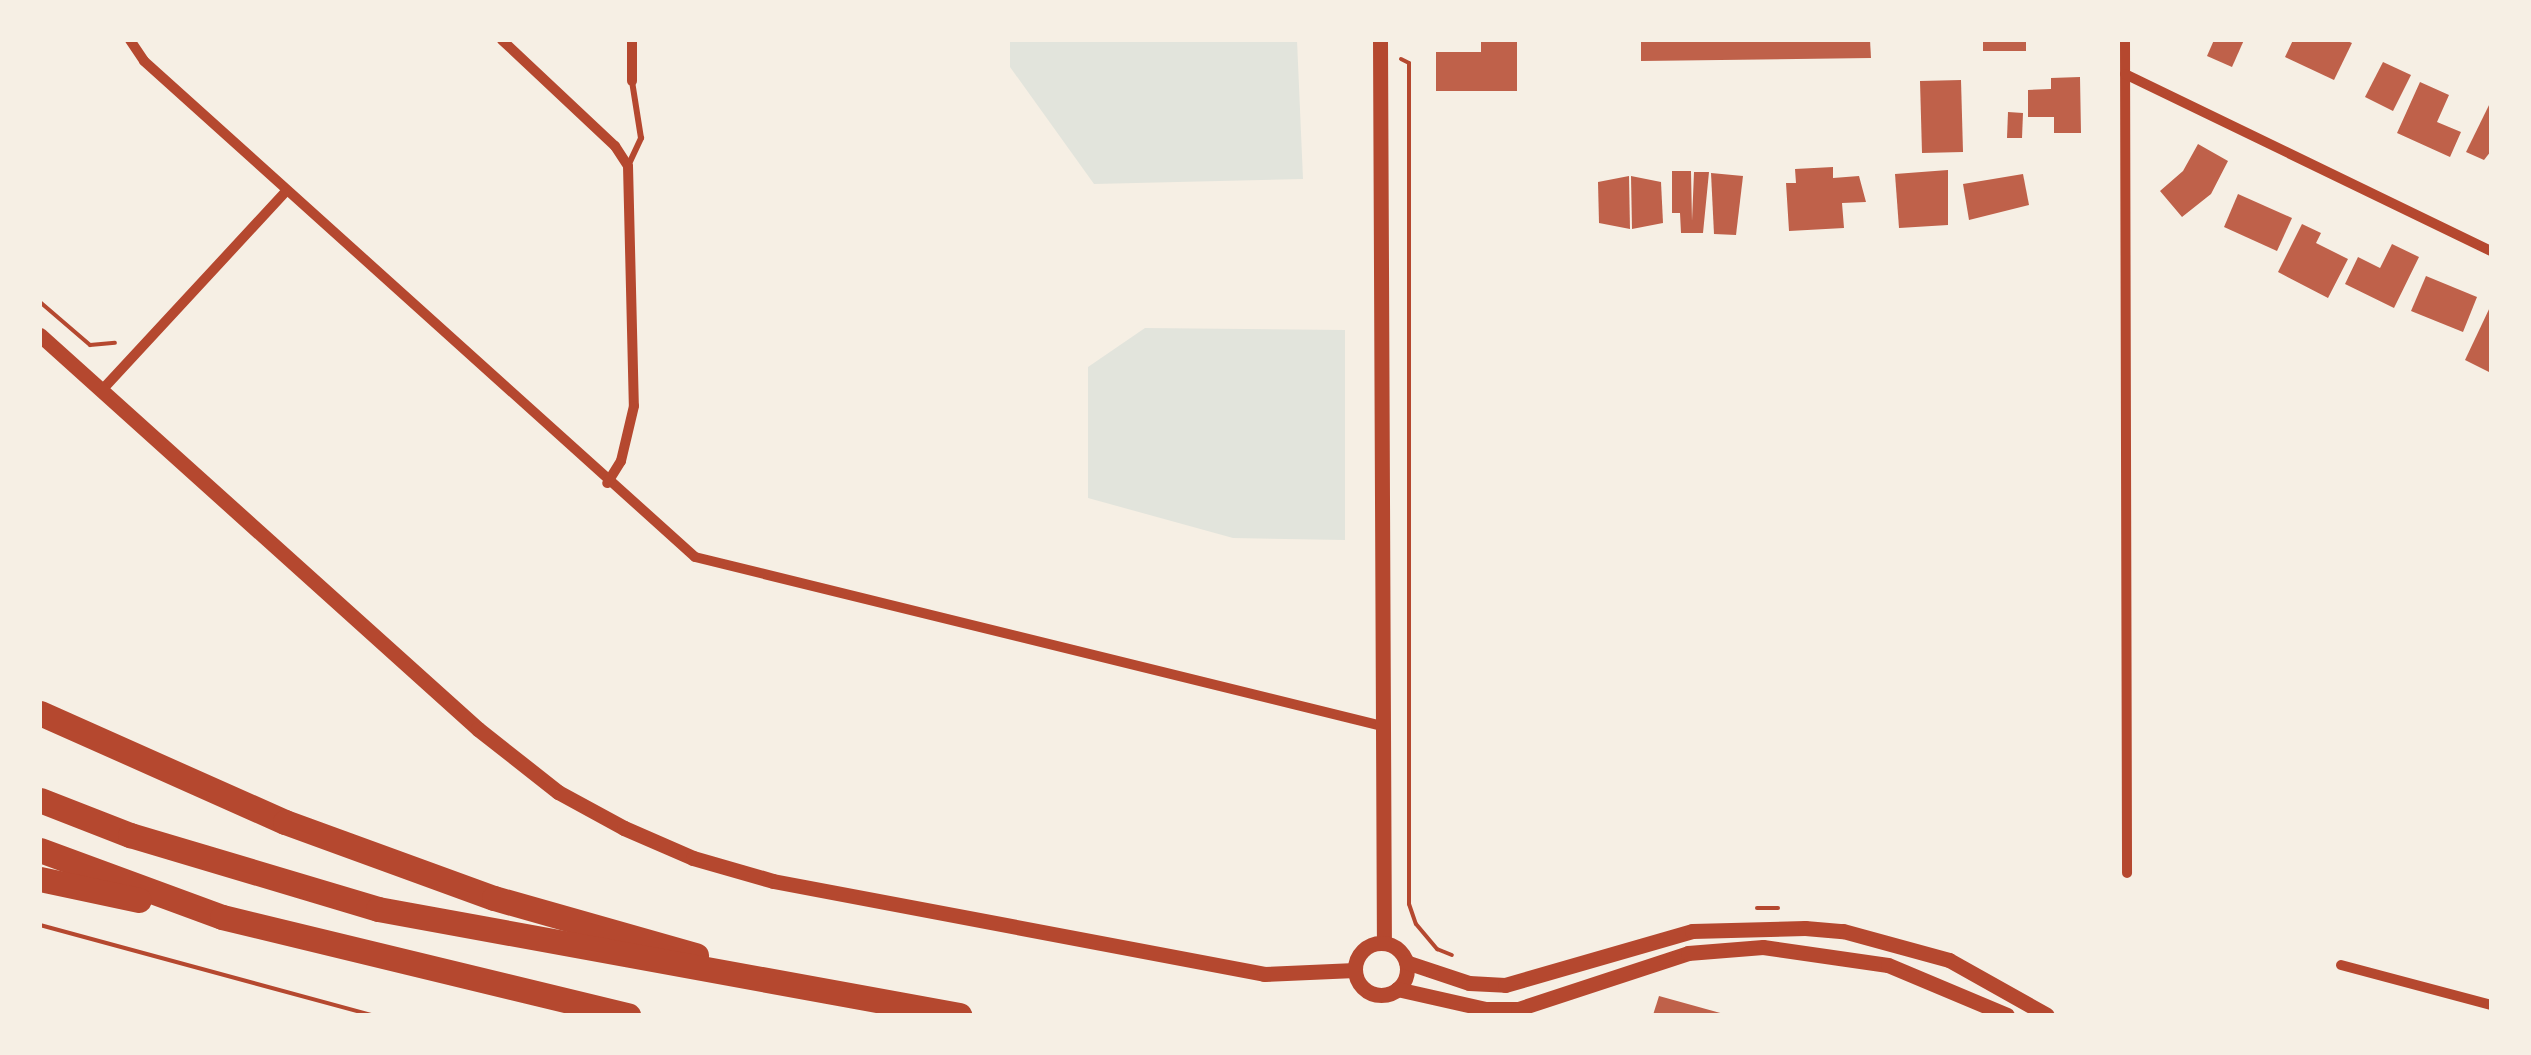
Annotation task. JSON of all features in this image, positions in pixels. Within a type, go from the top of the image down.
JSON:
[{"type":"highway","points":[[40,714],[285,822],[494,898],[824,992]]},
{"type":"highway","points":[[40,800],[130,834],[378,909],[959,1015]]},
{"type":"highway","points":[[40,850],[222,917]]},
{"type":"highway","points":[[40,879],[222,917],[628,1015]]},
{"type":"street","points":[[130,40],[144,61],[606,484],[695,557],[726,570],[1382,726]]},
{"type":"street","points":[[502,40],[615,146],[628,166],[634,406],[621,461],[606,484]]},
{"type":"street","points":[[632,40],[632,81]]},
{"type":"street","points":[[1380,40],[1384,943],[1406,962],[1469,982],[1505,984],[1692,931],[1843,931],[1948,960],[2047,1015]]},
{"type":"street","points":[[2125,40],[2127,874]]},
{"type":"street","points":[[2126,74],[2491,251]]},
{"type":"street","points":[[102,390],[287,190]]},
{"type":"street","points":[[40,334],[478,728],[558,792],[624,828],[693,858],[773,881],[1264,974],[1354,970]]},
{"type":"street","points":[[1354,970],[1364,949],[1384,943]]},
{"type":"street","points":[[1354,970],[1366,990],[1397,989],[1486,1009],[1518,1009],[1688,953],[1763,948],[1888,965],[2006,1015]]},
{"type":"street","points":[[1397,989],[1406,962]]},
{"type":"street","points":[[2342,965],[2491,1005]]},
{"type":"lane","points":[[628,166],[640,138],[632,81]]},
{"type":"path","points":[[1410,63],[1414,916]]},
{"type":"path","points":[[40,302],[90,345],[115,343]]},
{"type":"path","points":[[40,925],[372,1015]]},
{"type":"shaded area","points":[[1010,40],[1297,40],[1303,179],[1094,184],[1010,67]]},
{"type":"shaded area","points":[[1145,328],[1345,330],[1345,540],[1233,538],[1088,498],[1088,367]]},
{"type":"building","points":[[1481,40],[1517,40],[1517,91],[1436,91],[1436,52],[1481,52]]},
{"type":"building","points":[[1641,40],[1870,40],[1871,58],[1641,61]]},
{"type":"building","points":[[1983,40],[2026,40],[2026,51],[1983,51]]},
{"type":"building","points":[[2214,40],[2244,40],[2232,67],[2207,56]]},
{"type":"building","points":[[2293,40],[2352,43],[2334,80],[2285,57]]},
{"type":"building","points":[[2383,62],[2411,75],[2393,111],[2365,97]]},
{"type":"building","points":[[2080,77],[2081,133],[2054,133],[2054,117],[2028,117],[2028,90],[2051,89],[2051,78]]},
{"type":"building","points":[[1961,80],[1963,152],[1922,153],[1920,81]]},
{"type":"building","points":[[2420,82],[2449,95],[2437,122],[2461,132],[2450,157],[2397,133]]},
{"type":"building","points":[[2491,101],[2491,151],[2484,160],[2466,152]]},
{"type":"building","points":[[2008,112],[2023,113],[2022,138],[2007,138]]},
{"type":"building","points":[[2198,144],[2228,161],[2211,194],[2182,217],[2160,191],[2183,171]]},
{"type":"building","points":[[1833,167],[1833,178],[1859,176],[1866,202],[1842,203],[1844,228],[1789,231],[1786,183],[1796,183],[1795,169]]},
{"type":"building","points":[[1948,170],[1948,225],[1899,228],[1895,174]]},
{"type":"building","points":[[1672,171],[1691,171],[1692,221],[1694,172],[1709,172],[1703,233],[1681,233],[1680,213],[1672,213]]},
{"type":"building","points":[[1711,173],[1743,176],[1736,235],[1714,234]]},
{"type":"building","points":[[2023,174],[2029,205],[1969,220],[1963,184]]},
{"type":"building","points":[[1629,176],[1630,229],[1599,223],[1598,182]]},
{"type":"building","points":[[1631,176],[1661,182],[1663,223],[1632,229]]},
{"type":"building","points":[[2238,194],[2292,218],[2277,251],[2224,227]]},
{"type":"building","points":[[2302,224],[2321,233],[2316,243],[2348,259],[2328,298],[2278,272]]},
{"type":"building","points":[[2392,244],[2419,257],[2394,308],[2345,284],[2358,257],[2380,268]]},
{"type":"building","points":[[2426,276],[2477,297],[2463,332],[2411,311]]},
{"type":"building","points":[[2491,305],[2491,373],[2465,360]]},
{"type":"building","points":[[1659,996],[1724,1014],[1724,1015],[1653,1015]]}]
